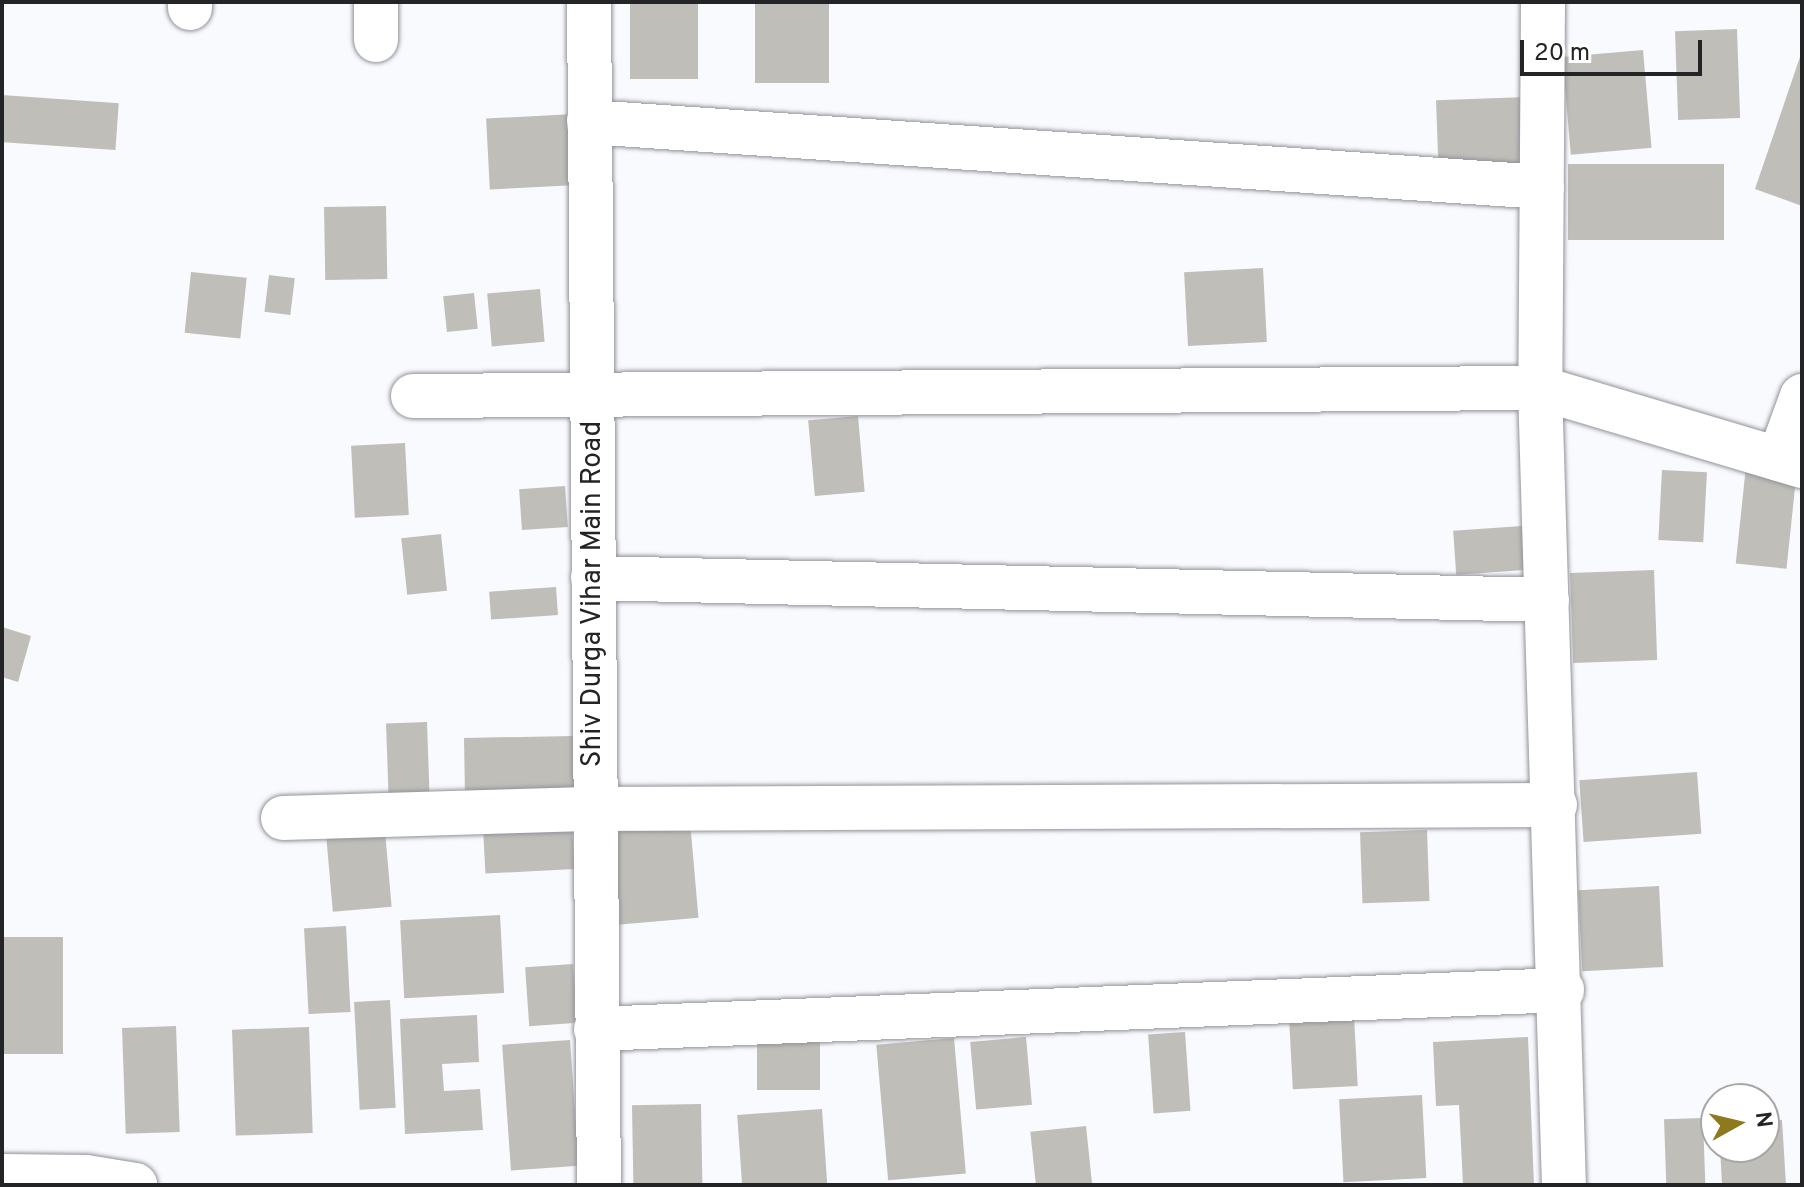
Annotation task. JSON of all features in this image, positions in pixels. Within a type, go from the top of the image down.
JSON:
[{"type":"street","name":"Shiv Durga Vihar Main Road","points":[[589,2],[599,1185]]},
{"type":"street","points":[[1543,2],[1540,388],[1562,990],[1564,1185]]},
{"type":"street","points":[[589,122],[1542,187]]},
{"type":"street","points":[[413,396],[592,392],[1540,388],[1790,462],[1802,396]]},
{"type":"street","points":[[593,578],[1547,600]]},
{"type":"street","points":[[283,818],[595,809],[1555,805]]},
{"type":"street","points":[[596,1029],[1562,990]]},
{"type":"street","points":[[2,1176],[86,1177],[135,1185]]},
{"type":"building","points":[[630,2],[698,2],[698,79],[630,79]]},
{"type":"building","points":[[755,2],[829,2],[829,83],[755,83]]},
{"type":"building","points":[[1737,29],[1740,118],[1678,120],[1675,31]]},
{"type":"building","points":[[1643,50],[1652,148],[1571,155],[1562,57]]},
{"type":"building","points":[[1802,54],[1802,206],[1755,189]]},
{"type":"building","points":[[2,95],[119,103],[115,150],[2,142]]},
{"type":"building","points":[[1527,97],[1530,172],[1439,175],[1436,100]]},
{"type":"building","points":[[574,114],[578,185],[490,190],[486,119]]},
{"type":"building","points":[[1568,164],[1724,164],[1724,240],[1568,240]]},
{"type":"building","points":[[386,206],[387,279],[325,280],[324,207]]},
{"type":"building","points":[[1263,268],[1267,342],[1188,346],[1184,272]]},
{"type":"building","points":[[191,272],[247,278],[240,339],[185,333]]},
{"type":"building","points":[[269,275],[295,278],[290,315],[264,312]]},
{"type":"building","points":[[540,289],[545,342],[492,346],[487,294]]},
{"type":"building","points":[[474,293],[478,329],[447,332],[443,296]]},
{"type":"building","points":[[858,416],[865,492],[815,496],[808,420]]},
{"type":"building","points":[[405,443],[409,515],[355,518],[351,446]]},
{"type":"building","points":[[1746,466],[1797,471],[1786,569],[1736,563]]},
{"type":"building","points":[[1662,470],[1707,472],[1703,542],[1658,540]]},
{"type":"building","points":[[565,486],[568,527],[522,530],[519,489]]},
{"type":"building","points":[[1522,526],[1525,570],[1456,575],[1453,531]]},
{"type":"building","points":[[441,534],[447,591],[407,595],[401,538]]},
{"type":"building","points":[[1654,570],[1657,660],[1573,663],[1570,573]]},
{"type":"building","points":[[556,587],[558,615],[491,620],[489,592]]},
{"type":"building","points":[[2,627],[31,636],[18,682],[2,677]]},
{"type":"building","points":[[427,722],[429,792],[388,793],[386,723]]},
{"type":"building","points":[[574,736],[575,793],[465,795],[464,738]]},
{"type":"building","points":[[1697,772],[1701,834],[1584,842],[1579,780]]},
{"type":"building","points":[[690,821],[698,918],[609,925],[600,829]]},
{"type":"building","points":[[572,825],[574,869],[485,874],[483,830]]},
{"type":"building","points":[[1427,830],[1429,901],[1363,903],[1360,832]]},
{"type":"building","points":[[385,831],[392,907],[333,912],[326,836]]},
{"type":"building","points":[[1659,886],[1663,967],[1582,971],[1578,890]]},
{"type":"building","points":[[500,915],[504,993],[404,998],[400,920]]},
{"type":"building","points":[[346,926],[351,1012],[309,1014],[304,928]]},
{"type":"building","points":[[2,937],[63,937],[63,1054],[2,1054]]},
{"type":"building","points":[[573,964],[577,1023],[529,1026],[525,967]]},
{"type":"building","points":[[390,1000],[396,1108],[360,1110],[354,1002]]},
{"type":"building","points":[[477,1015],[479,1062],[442,1064],[444,1091],[480,1089],[483,1130],[405,1134],[400,1019]]},
{"type":"building","points":[[1354,1015],[1358,1086],[1293,1089],[1289,1018]]},
{"type":"building","points":[[176,1026],[180,1132],[126,1134],[122,1028]]},
{"type":"building","points":[[309,1027],[313,1133],[236,1136],[232,1030]]},
{"type":"building","points":[[1185,1032],[1191,1111],[1154,1113],[1148,1035]]},
{"type":"building","points":[[1026,1037],[1032,1105],[976,1110],[970,1042]]},
{"type":"building","points":[[1528,1037],[1534,1185],[1463,1185],[1459,1105],[1436,1106],[1433,1042]]},
{"type":"building","points":[[954,1038],[966,1173],[888,1180],[876,1045]]},
{"type":"building","points":[[757,1039],[820,1039],[820,1090],[757,1090]]},
{"type":"building","points":[[570,1040],[579,1166],[511,1170],[502,1045]]},
{"type":"building","points":[[1422,1095],[1426,1178],[1343,1182],[1339,1099]]},
{"type":"building","points":[[701,1104],[702,1185],[633,1185],[632,1105]]},
{"type":"building","points":[[822,1109],[827,1185],[742,1185],[737,1115]]},
{"type":"building","points":[[1700,1118],[1700,1163],[1705,1163],[1705,1185],[1666,1185],[1664,1119]]},
{"type":"building","points":[[1780,1120],[1786,1185],[1722,1185],[1721,1163],[1780,1163]]},
{"type":"building","points":[[1086,1126],[1092,1185],[1036,1185],[1030,1132]]}]
